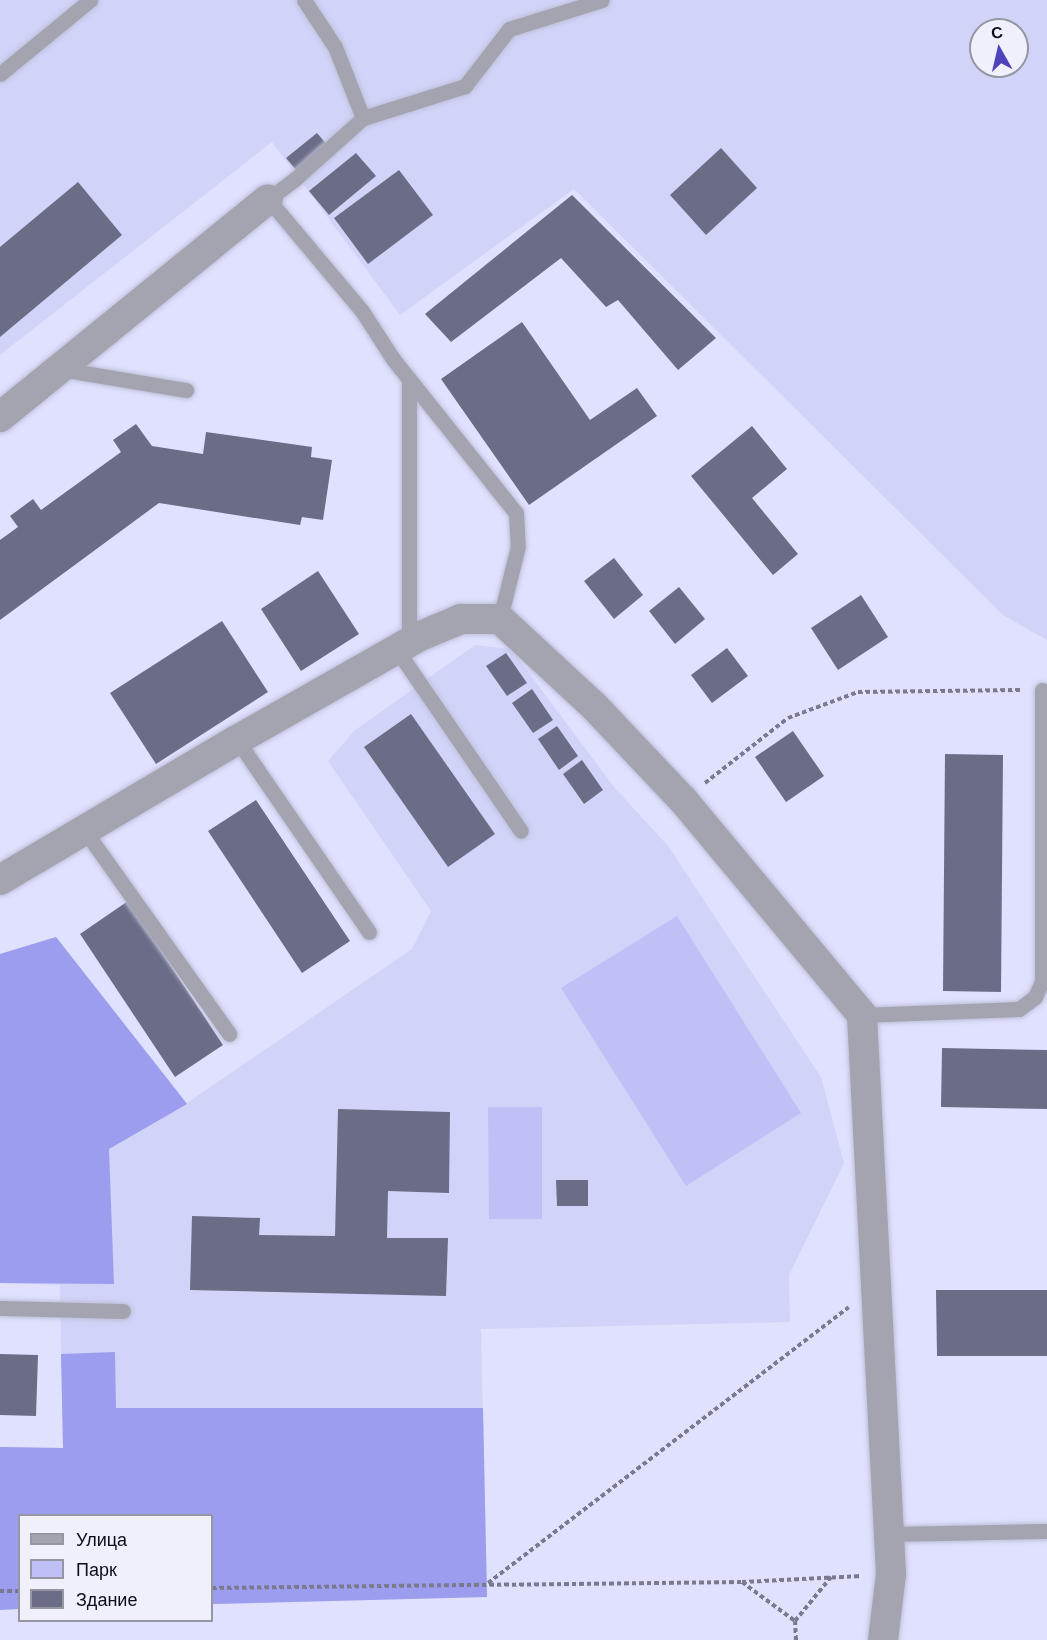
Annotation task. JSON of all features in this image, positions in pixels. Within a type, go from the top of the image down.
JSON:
[{"type":"street","points":[[0,417],[268,199]]},
{"type":"street","points":[[0,880],[237,740],[403,647],[460,620],[500,619],[594,706],[683,800],[862,1015],[891,1574],[883,1640]]},
{"type":"lane","points":[[0,74],[90,0]]},
{"type":"lane","points":[[304,0],[335,47],[363,118]]},
{"type":"lane","points":[[500,619],[518,546],[516,513],[409,379],[362,311],[268,199],[295,179],[363,118],[465,86],[509,29],[602,0]]},
{"type":"lane","points":[[60,369],[186,390]]},
{"type":"lane","points":[[409,379],[403,647],[520,831]]},
{"type":"lane","points":[[862,1015],[1020,1009],[1035,997],[1042,981],[1042,690]]},
{"type":"lane","points":[[237,740],[369,932]]},
{"type":"lane","points":[[85,831],[229,1034]]},
{"type":"lane","points":[[0,1308],[123,1311]]},
{"type":"lane","points":[[888,1534],[1047,1531]]},
{"type":"path","points":[[683,800],[788,718],[858,692],[1042,690]]},
{"type":"path","points":[[487,1584],[876,1286]]},
{"type":"path","points":[[213,1588],[742,1582],[891,1574]]},
{"type":"path","points":[[796,1640],[795,1621],[831,1577]]},
{"type":"path","points":[[742,1582],[795,1621]]},
{"type":"path","points":[[0,1591],[18,1591]]},
{"type":"shaded area","points":[[0,0],[1047,0],[1047,640],[1003,615],[574,189],[400,315],[272,142],[0,355]]},
{"type":"shaded area","points":[[475,645],[511,649],[614,787],[668,846],[821,1077],[844,1163],[789,1275],[790,1322],[481,1329],[487,1597],[213,1604],[213,1514],[18,1514],[18,1609],[0,1610],[0,1447],[63,1448],[60,1285],[0,1283],[0,954],[56,937],[187,1103],[412,949],[431,911],[328,761],[354,731]]},
{"type":"shaded area","points":[[56,937],[187,1104],[109,1149],[114,1284],[0,1283],[0,954]]},
{"type":"shaded area","points":[[115,1352],[116,1408],[483,1408],[487,1597],[213,1604],[213,1514],[18,1514],[18,1609],[0,1610],[0,1447],[63,1448],[61,1354]]},
{"type":"green space","points":[[677,916],[801,1113],[686,1186],[561,988]]},
{"type":"green space","points":[[488,1107],[542,1107],[542,1219],[489,1219]]},
{"type":"building","points":[[317,133],[328,146],[297,171],[286,158]]},
{"type":"building","points":[[721,148],[757,188],[706,235],[670,195]]},
{"type":"building","points":[[356,153],[376,176],[329,215],[309,191]]},
{"type":"building","points":[[399,170],[433,215],[368,264],[334,218]]},
{"type":"building","points":[[78,182],[122,235],[0,337],[0,247]]},
{"type":"building","points":[[572,195],[716,338],[678,370],[618,300],[606,307],[561,258],[451,342],[425,314]]},
{"type":"building","points":[[522,322],[590,420],[637,388],[657,416],[529,505],[441,379]]},
{"type":"building","points":[[136,424],[152,446],[203,454],[206,432],[312,447],[311,457],[332,460],[323,520],[302,517],[300,525],[159,503],[0,620],[0,540],[18,527],[10,516],[33,499],[41,510],[121,452],[113,440]]},
{"type":"building","points":[[752,426],[787,469],[752,498],[798,554],[773,575],[691,476]]},
{"type":"building","points":[[614,558],[643,595],[614,619],[584,581]]},
{"type":"building","points":[[318,571],[359,634],[301,671],[261,609]]},
{"type":"building","points":[[679,587],[705,619],[675,644],[649,611]]},
{"type":"building","points":[[861,595],[888,637],[838,670],[811,628]]},
{"type":"building","points":[[222,621],[268,692],[156,764],[110,693]]},
{"type":"building","points":[[727,648],[748,676],[712,703],[691,675]]},
{"type":"building","points":[[506,653],[527,683],[507,696],[486,666]]},
{"type":"building","points":[[532,689],[553,720],[533,733],[512,703]]},
{"type":"building","points":[[411,714],[495,834],[448,867],[364,747]]},
{"type":"building","points":[[557,726],[578,756],[559,770],[538,739]]},
{"type":"building","points":[[793,731],[824,776],[786,802],[755,757]]},
{"type":"building","points":[[945,754],[1003,755],[1001,992],[943,991]]},
{"type":"building","points":[[582,760],[603,790],[584,804],[563,774]]},
{"type":"building","points":[[256,800],[350,941],[302,973],[208,831]]},
{"type":"building","points":[[128,901],[223,1045],[175,1077],[80,934]]},
{"type":"building","points":[[942,1048],[1047,1050],[1047,1109],[941,1107]]},
{"type":"building","points":[[338,1109],[450,1112],[449,1193],[388,1191],[387,1238],[448,1238],[446,1296],[190,1290],[192,1216],[260,1218],[259,1235],[335,1236]]},
{"type":"building","points":[[556,1180],[588,1180],[588,1206],[557,1206]]},
{"type":"building","points":[[936,1290],[1047,1290],[1047,1356],[937,1356]]},
{"type":"building","points":[[0,1354],[38,1355],[36,1416],[0,1415]]}]
